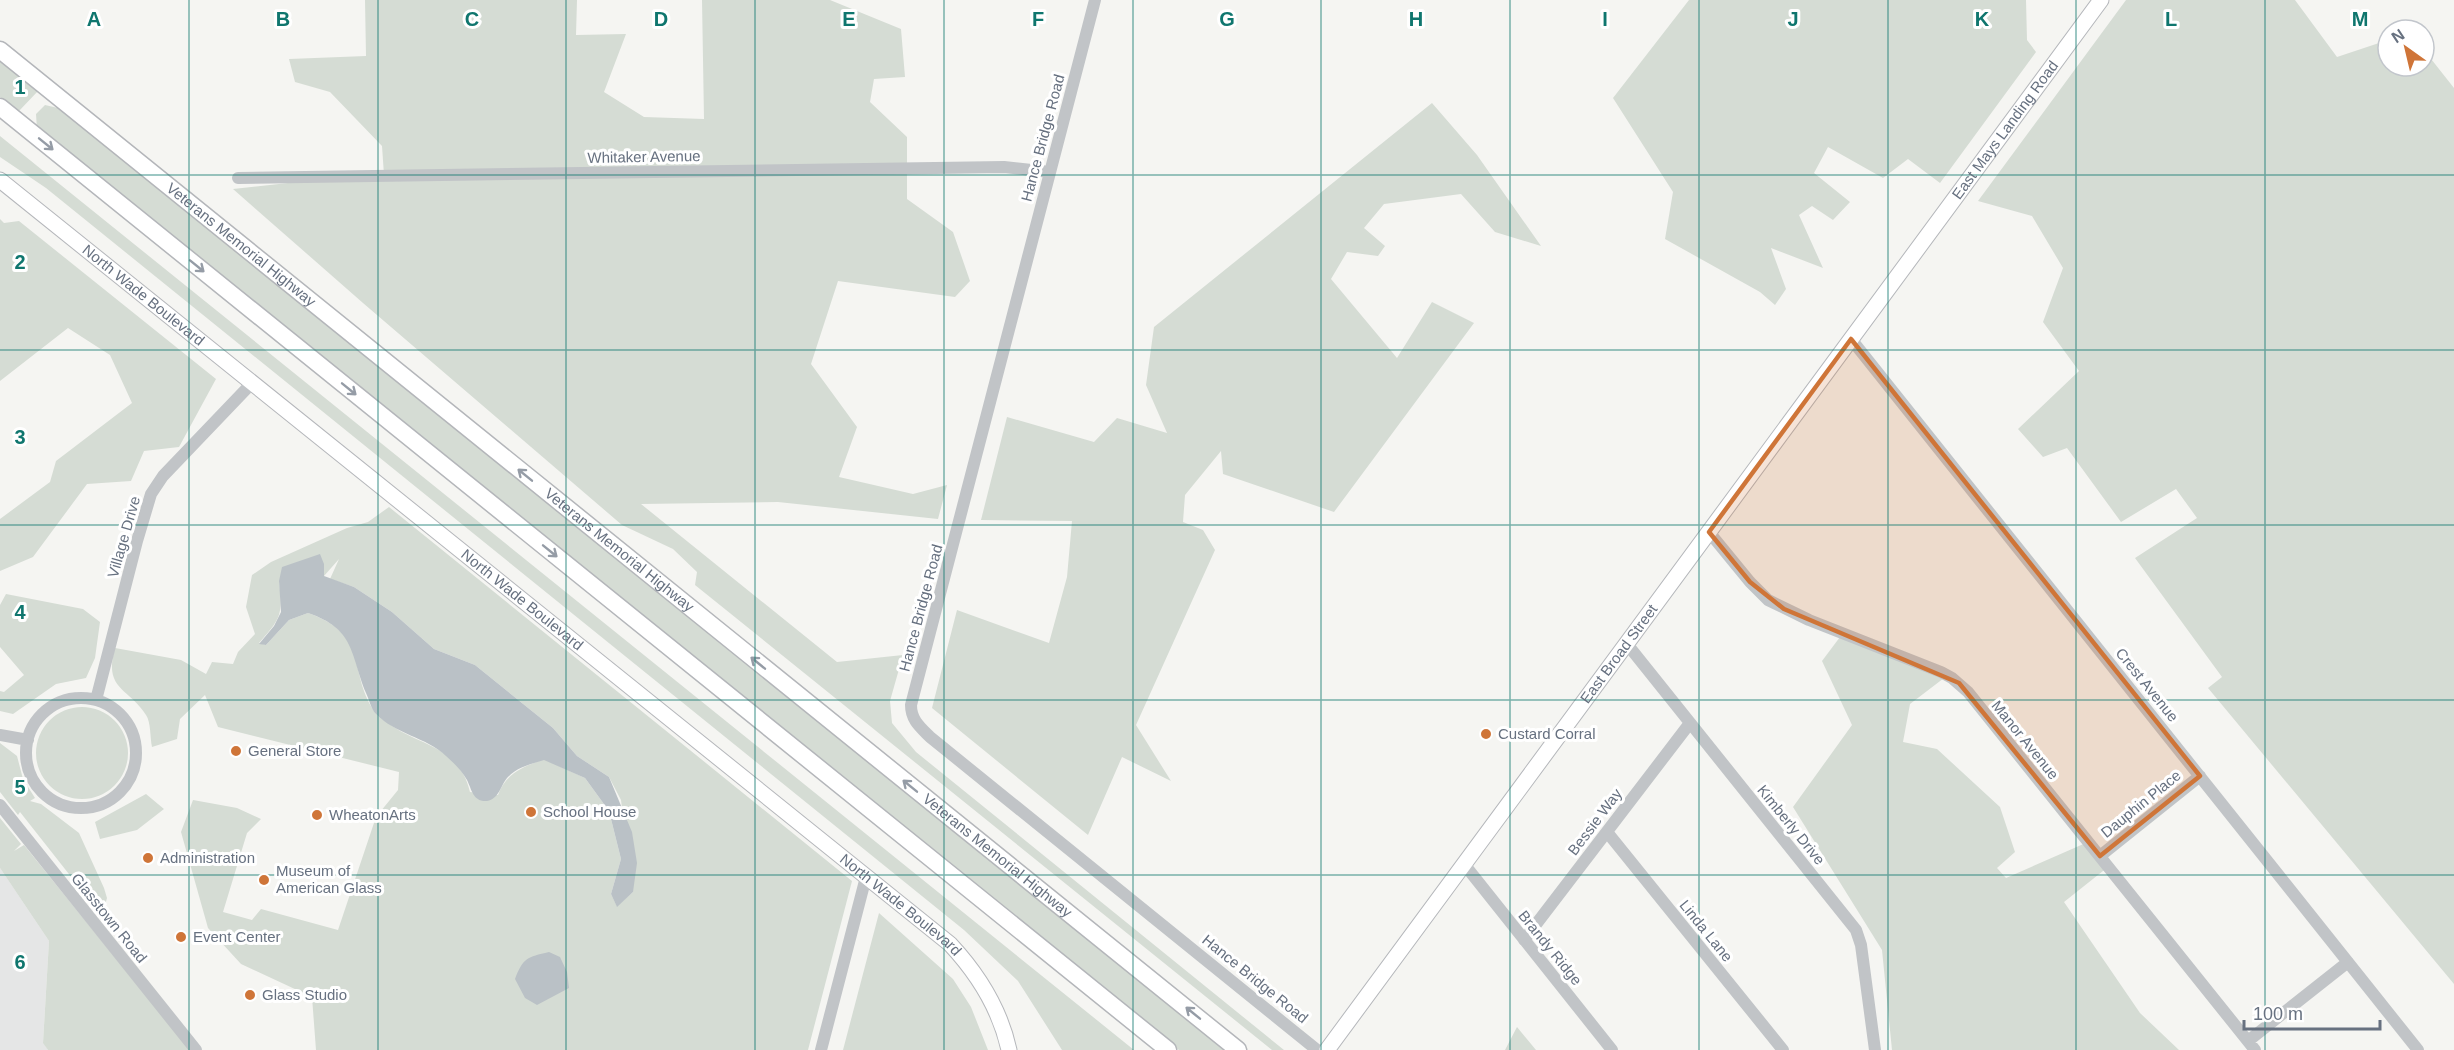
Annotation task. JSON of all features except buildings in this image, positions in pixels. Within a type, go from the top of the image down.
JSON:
[{"type":"highway","name":"Veterans Memorial Highway","points":[[0,50],[1238,1050]]},
{"type":"highway","points":[[0,107],[1168,1050]]},
{"type":"main road","name":"East Mays Landing Road","points":[[1910,259],[2101,0]]},
{"type":"main road","name":"North Wade Boulevard","points":[[0,180],[950,944],[969,966],[990,998],[1009,1050]]},
{"type":"main road","name":"East Broad Street","points":[[1327,1050],[1910,259]]},
{"type":"street","name":"Hance Bridge Road","points":[[1095,0],[911,705],[911,714],[916,723],[930,736],[1317,1050]]},
{"type":"street","name":"Whitaker Avenue","points":[[238,178],[1004,167],[1050,171]]},
{"type":"street","name":"Crest Avenue","points":[[1851,339],[2418,1050]]},
{"type":"street","name":"Village Drive","points":[[96,700],[136,541],[151,494],[163,476],[253,382]]},
{"type":"street","name":"Manor Avenue","points":[[1709,532],[1768,600],[1809,620],[1941,672],[1959,683],[2251,1046]]},
{"type":"street","name":"Kimberly Drive","points":[[1627,644],[1856,930],[1861,945],[1875,1050]]},
{"type":"street","points":[[75,698],[96,700],[112,707],[128,723],[136,745],[135,766],[125,788],[108,802],[87,808],[66,806],[49,798],[33,780],[27,760],[28,740],[37,720],[54,705],[75,698]]},
{"type":"street","name":"Bessie Way","points":[[1524,940],[1690,723]]},
{"type":"street","points":[[0,735],[28,740]]},
{"type":"street","name":"Dauphin Place","points":[[2100,856],[2200,776]]},
{"type":"street","name":"Glasstown Road","points":[[0,805],[196,1050]]},
{"type":"street","name":"Linda Lane","points":[[1607,832],[1783,1050]]},
{"type":"street","name":"Brandy Ridge","points":[[1464,864],[1612,1050]]},
{"type":"street","points":[[821,1050],[866,877]]},
{"type":"street","points":[[2251,1046],[2348,962]]},
{"type":"highlighted area","points":[[1851,339],[2200,776],[2100,856],[1959,683],[1784,609],[1750,582],[1709,532]]},
{"type":"shaded area","points":[[365,0],[577,0],[576,35],[626,34],[604,92],[644,117],[704,119],[702,0],[830,0],[901,29],[905,77],[874,79],[870,102],[907,137],[907,199],[953,232],[970,281],[955,297],[838,281],[811,364],[857,427],[839,477],[913,494],[947,485],[938,519],[778,502],[641,504],[837,662],[903,655],[890,701],[892,723],[916,752],[1284,1050],[1272,1050],[695,585],[697,572],[673,549],[622,525],[233,189],[342,177],[384,175],[382,146],[330,92],[295,82],[289,59],[366,56]]},
{"type":"shaded area","points":[[1689,0],[2026,0],[2027,40],[2036,52],[1940,183],[1908,159],[1883,178],[1828,147],[1814,173],[1850,202],[1833,220],[1812,206],[1799,215],[1823,268],[1771,248],[1786,289],[1775,305],[1760,292],[1665,239],[1673,192],[1613,98]]},
{"type":"shaded area","points":[[2126,0],[2295,0],[2337,57],[2376,44],[2376,78],[2436,78],[2436,65],[2454,88],[2454,984],[2208,688],[2222,677],[2135,558],[2197,518],[2176,489],[2121,522],[2067,448],[2043,457],[2018,429],[2079,371],[2043,322],[2063,268],[2032,216],[1978,201]]},
{"type":"shaded area","points":[[0,60],[38,91],[19,111],[0,97]]},
{"type":"shaded area","points":[[1432,103],[1477,155],[1541,246],[1495,232],[1461,194],[1384,204],[1364,228],[1385,246],[1378,256],[1347,252],[1331,279],[1397,358],[1432,302],[1474,323],[1334,512],[1223,474],[1221,451],[1185,495],[1183,522],[1203,530],[1215,550],[1136,725],[1171,781],[1122,757],[1088,835],[932,708],[957,610],[1049,643],[1067,577],[1072,521],[981,520],[1007,417],[1094,442],[1117,418],[1167,433],[1146,385],[1154,327]]},
{"type":"shaded area","points":[[45,105],[58,108],[1227,1050],[1179,1050],[37,129],[36,114]]},
{"type":"shaded area","points":[[0,136],[1134,1050],[1062,1050],[1018,981],[964,930],[46,188],[0,157]]},
{"type":"shaded area","points":[[0,219],[4,223],[19,221],[216,379],[179,447],[144,451],[131,481],[87,484],[33,557],[0,571],[0,519],[50,482],[56,461],[132,403],[110,355],[68,328],[0,381]]},
{"type":"shaded area","points":[[389,507],[852,881],[808,1050],[316,1050],[312,997],[241,964],[208,928],[181,832],[193,800],[237,808],[261,819],[247,833],[223,912],[252,920],[261,909],[338,930],[376,817],[398,790],[399,772],[218,727],[205,695],[180,719],[177,739],[152,747],[148,718],[115,681],[112,662],[115,648],[181,660],[206,674],[212,662],[233,664],[238,652],[255,634],[246,607],[252,575],[271,562],[347,528],[368,522]],"holes":[[[339,559],[330,579],[354,587],[392,612],[434,649],[475,665],[553,728],[577,756],[609,777],[621,800],[633,892],[617,906],[611,894],[621,859],[609,811],[585,778],[544,759],[522,768],[511,776],[501,787],[498,795],[470,792],[465,776],[447,756],[436,748],[400,731],[375,713],[366,696],[349,643],[341,632],[328,622],[308,613],[289,620],[266,645],[259,643],[272,628],[279,615],[281,602],[279,581],[324,564],[324,576]]]},
{"type":"shaded area","points":[[320,554],[324,564],[324,576],[354,587],[392,612],[434,649],[475,665],[553,728],[577,756],[609,777],[632,832],[637,863],[633,892],[617,907],[611,894],[621,859],[609,811],[585,778],[544,760],[524,766],[511,774],[491,800],[479,800],[463,773],[446,756],[429,744],[392,726],[376,714],[370,704],[349,644],[335,627],[308,613],[289,620],[266,645],[259,644],[274,626],[281,612],[279,581],[282,567]]},
{"type":"shaded area","points":[[6,594],[83,609],[100,622],[95,658],[86,678],[56,684],[13,714],[0,711],[0,691],[4,692],[24,675],[0,647],[0,605]]},
{"type":"shaded area","points":[[1846,629],[1948,675],[1910,704],[1903,742],[1937,749],[2000,807],[2015,852],[1997,868],[2006,878],[2088,842],[2108,867],[2064,902],[2140,1013],[2179,1050],[1892,1050],[1882,950],[1793,807],[1852,725],[1822,661]]},
{"type":"shaded area","points":[[73,707],[91,707],[108,714],[121,727],[128,744],[128,762],[121,779],[108,792],[91,799],[73,799],[56,792],[43,779],[36,762],[36,744],[43,727],[56,714]]},
{"type":"shaded area","points":[[0,743],[17,756],[23,779],[35,798],[30,801],[41,804],[79,833],[107,898],[102,916],[20,812],[18,815],[0,792]]},
{"type":"shaded area","points":[[146,794],[164,809],[137,830],[100,839],[95,822]]},
{"type":"shaded area","points":[[0,818],[21,844],[14,851],[24,845],[190,1050],[48,1050],[43,1043],[49,941],[0,868]]},
{"type":"shaded area","points":[[0,868],[49,941],[43,1042],[48,1050],[0,1050]]},
{"type":"shaded area","points":[[879,913],[953,979],[971,1007],[988,1050],[843,1050]]},
{"type":"shaded area","points":[[549,952],[560,957],[567,972],[569,988],[537,1005],[525,998],[515,979],[523,963],[536,955]]},
{"type":"shaded area","points":[[1517,1027],[1536,1050],[1505,1050]]},
{"type":"place","name":"Custard Corral","points":[[1486,734]]},
{"type":"place","name":"General Store","points":[[236,751]]},
{"type":"place","name":"School House","points":[[531,812]]},
{"type":"place","name":"WheatonArts","points":[[317,815]]},
{"type":"place","name":"Administration","points":[[148,858]]},
{"type":"place","name":"Museum of American Glass","points":[[264,880]]},
{"type":"place","name":"Event Center","points":[[181,937]]},
{"type":"place","name":"Glass Studio","points":[[250,995]]}]
